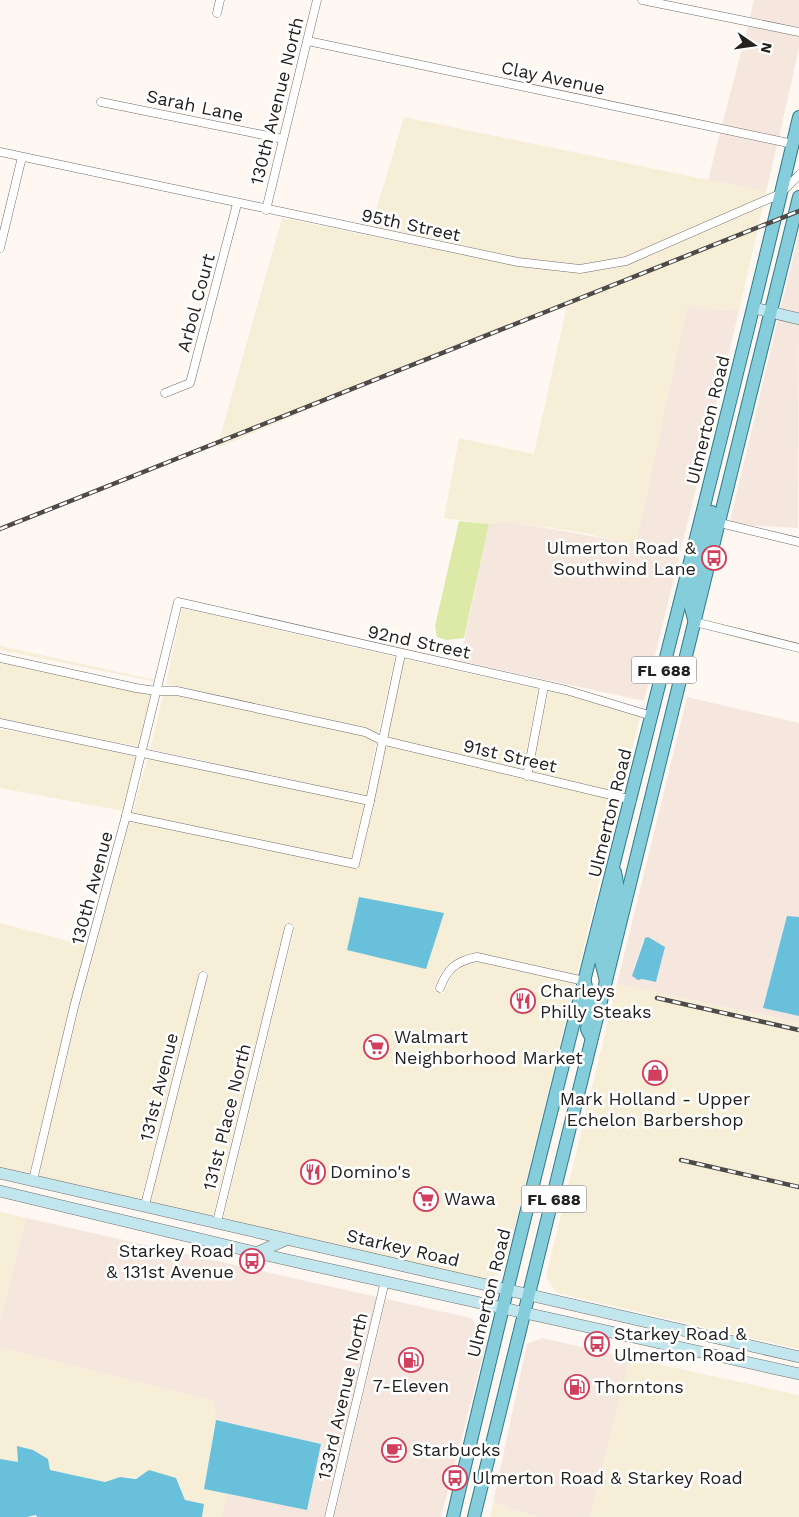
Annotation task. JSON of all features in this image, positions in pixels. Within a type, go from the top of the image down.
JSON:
[{"type":"main road","name":"Ulmerton Road","points":[[453,1517],[507,1290],[712,480],[799,117]]},
{"type":"main road","name":"Ulmerton Road","points":[[474,1517],[772,313],[799,197]]},
{"type":"main road","points":[[754,308],[799,319]]},
{"type":"main road","points":[[695,622],[691,600],[717,491],[716,483],[712,480]]},
{"type":"main road","points":[[643,835],[636,816],[656,739],[655,724],[652,716]]},
{"type":"main road","points":[[606,984],[602,961],[618,889],[614,867]]},
{"type":"main road","points":[[584,982],[590,1006],[587,1030],[592,1040]]},
{"type":"main road","name":"Starkey Road","points":[[0,1173],[799,1357]]},
{"type":"main road","points":[[0,1186],[11,1188],[32,1180],[46,1201]]},
{"type":"main road","name":"Starkey Road","points":[[0,1191],[258,1252],[799,1374]]},
{"type":"main road","points":[[258,1252],[288,1238]]},
{"type":"street","points":[[217,13],[220,0]]},
{"type":"street","name":"130th Avenue North","points":[[266,210],[282,139],[318,0]]},
{"type":"street","points":[[642,0],[799,32]]},
{"type":"street","name":"Clay Avenue","points":[[308,41],[793,144]]},
{"type":"street","name":"Sarah Lane","points":[[102,102],[282,139]]},
{"type":"street","name":"95th Street","points":[[0,152],[237,204],[518,262],[580,269],[626,261],[780,194],[799,175]]},
{"type":"street","points":[[0,248],[22,157]]},
{"type":"street","name":"Arbol Court","points":[[165,393],[190,383],[237,204]]},
{"type":"street","points":[[720,523],[799,542]]},
{"type":"street","name":"92nd Street","points":[[178,602],[566,690],[652,716]]},
{"type":"street","name":"130th Avenue","points":[[32,1180],[74,1007],[93,945],[126,816],[178,602]]},
{"type":"street","points":[[695,622],[799,648]]},
{"type":"street","points":[[126,816],[354,864],[370,801],[381,740],[401,654]]},
{"type":"street","name":"91st Street","points":[[0,658],[156,691],[177,690],[365,732],[381,740],[632,800]]},
{"type":"street","points":[[527,776],[544,686]]},
{"type":"street","points":[[0,722],[370,801]]},
{"type":"street","name":"131st Place North","points":[[217,1222],[289,928]]},
{"type":"street","points":[[440,988],[451,967],[459,961],[477,957],[584,982]]},
{"type":"street","name":"131st Avenue","points":[[145,1206],[203,976]]},
{"type":"street","name":"133rd Avenue North","points":[[329,1517],[385,1281]]},
{"type":"shaded area","points":[[754,0],[799,0],[799,27],[750,17]]},
{"type":"shaded area","points":[[748,26],[799,36],[799,48],[779,137],[722,125]]},
{"type":"shaded area","points":[[404,117],[766,192],[765,196],[624,257],[580,265],[519,258],[371,227]]},
{"type":"shaded area","points":[[720,133],[777,145],[766,192],[708,180]]},
{"type":"shaded area","points":[[763,206],[739,311],[687,306],[636,545],[584,533],[506,521],[489,524],[444,518],[459,438],[534,454],[568,301],[217,448],[282,218],[518,266],[580,273],[628,265]]},
{"type":"shaded area","points":[[799,233],[799,315],[780,311]]},
{"type":"shaded area","points":[[687,306],[739,311],[644,701],[460,661],[489,524],[506,521],[636,544]]},
{"type":"shaded area","points":[[778,319],[799,324],[798,528],[747,525],[730,521]]},
{"type":"shaded area","points":[[182,608],[395,657],[378,734],[366,728],[166,684]]},
{"type":"shaded area","points":[[170,617],[157,682],[0,650],[0,646],[155,680]]},
{"type":"shaded area","points":[[0,658],[155,690],[141,747],[0,720]]},
{"type":"shaded area","points":[[404,659],[538,689],[523,770],[387,737]]},
{"type":"shaded area","points":[[548,691],[565,694],[640,717],[621,793],[532,773]]},
{"type":"shaded area","points":[[164,692],[364,736],[376,742],[366,796],[150,749]]},
{"type":"shaded area","points":[[687,697],[799,723],[799,917],[796,917],[763,1008],[799,1016],[799,1023],[617,984]],"holes":[[[643,940],[659,976],[656,982],[639,980],[632,976]]]},
{"type":"shaded area","points":[[0,729],[138,755],[123,811],[0,788]]},
{"type":"shaded area","points":[[385,746],[619,801],[577,975],[476,953],[458,957],[448,964],[440,974],[434,990],[443,994],[455,970],[462,965],[477,962],[575,983],[504,1270],[488,1280],[223,1219],[295,926],[286,923],[213,1216],[150,1202],[208,973],[200,970],[141,1200],[38,1177],[79,1008],[130,821],[354,868],[359,865],[374,806]]},
{"type":"shaded area","points":[[148,757],[365,804],[351,859],[132,813]]},
{"type":"shaded area","points":[[0,923],[88,946],[70,1006],[29,1175],[0,1169]]},
{"type":"shaded area","points":[[617,984],[799,1023],[799,1349],[557,1293],[546,1277]]},
{"type":"shaded area","points":[[0,1212],[26,1218],[0,1320]]},
{"type":"shaded area","points":[[26,1218],[377,1297],[324,1517],[222,1517],[227,1494],[307,1509],[321,1444],[215,1421],[214,1401],[0,1348],[0,1320]]},
{"type":"shaded area","points":[[386,1299],[471,1318],[487,1340],[441,1517],[334,1517]]},
{"type":"shaded area","points":[[542,1338],[630,1358],[590,1517],[538,1517],[493,1503],[527,1344]]},
{"type":"shaded area","points":[[0,1348],[214,1401],[215,1421],[204,1489],[227,1494],[222,1517],[202,1517],[204,1505],[185,1500],[176,1478],[120,1477],[105,1482],[50,1470],[48,1459],[33,1450],[17,1446],[18,1463],[0,1459]]},
{"type":"shaded area","points":[[630,1358],[799,1395],[799,1517],[590,1517]]},
{"type":"shaded area","points":[[493,1503],[538,1517],[490,1517]]},
{"type":"green space","points":[[459,521],[489,524],[464,638],[446,640],[437,637],[435,626]]},
{"type":"water","points":[[359,897],[444,913],[426,969],[347,950]]},
{"type":"water","points":[[787,916],[799,917],[799,1016],[763,1008]]},
{"type":"water","points":[[648,937],[665,947],[656,982],[638,980],[632,976],[645,938]]},
{"type":"water","points":[[216,1420],[321,1444],[307,1510],[204,1489]]},
{"type":"water","points":[[17,1446],[33,1450],[48,1459],[50,1470],[105,1482],[120,1477],[136,1479],[149,1470],[176,1478],[185,1500],[204,1504],[202,1517],[37,1517],[36,1515],[0,1517],[0,1459],[18,1462]]},
{"type":"railway","points":[[0,529],[799,211]]},
{"type":"railway","points":[[657,998],[799,1030]]},
{"type":"railway","points":[[681,1160],[799,1187]]},
{"type":"place","name":"Ulmerton Road & Southwind Lane","points":[[714,558]]},
{"type":"place","name":"Charleys Philly Steaks","points":[[523,1001]]},
{"type":"place","name":"Walmart Neighborhood Market","points":[[376,1047]]},
{"type":"place","name":"Mark Holland - Upper Echelon Barbershop","points":[[655,1073]]},
{"type":"place","name":"Domino's","points":[[313,1172]]},
{"type":"place","name":"Wawa","points":[[426,1199]]},
{"type":"place","name":"Starkey Road & 131st Avenue","points":[[252,1261]]},
{"type":"place","name":"Starkey Road & Ulmerton Road","points":[[597,1344]]},
{"type":"place","name":"7-Eleven","points":[[411,1360]]},
{"type":"place","name":"Thorntons","points":[[577,1387]]},
{"type":"place","name":"Starbucks","points":[[394,1450]]},
{"type":"place","name":"Ulmerton Road & Starkey Road","points":[[455,1478]]}]
